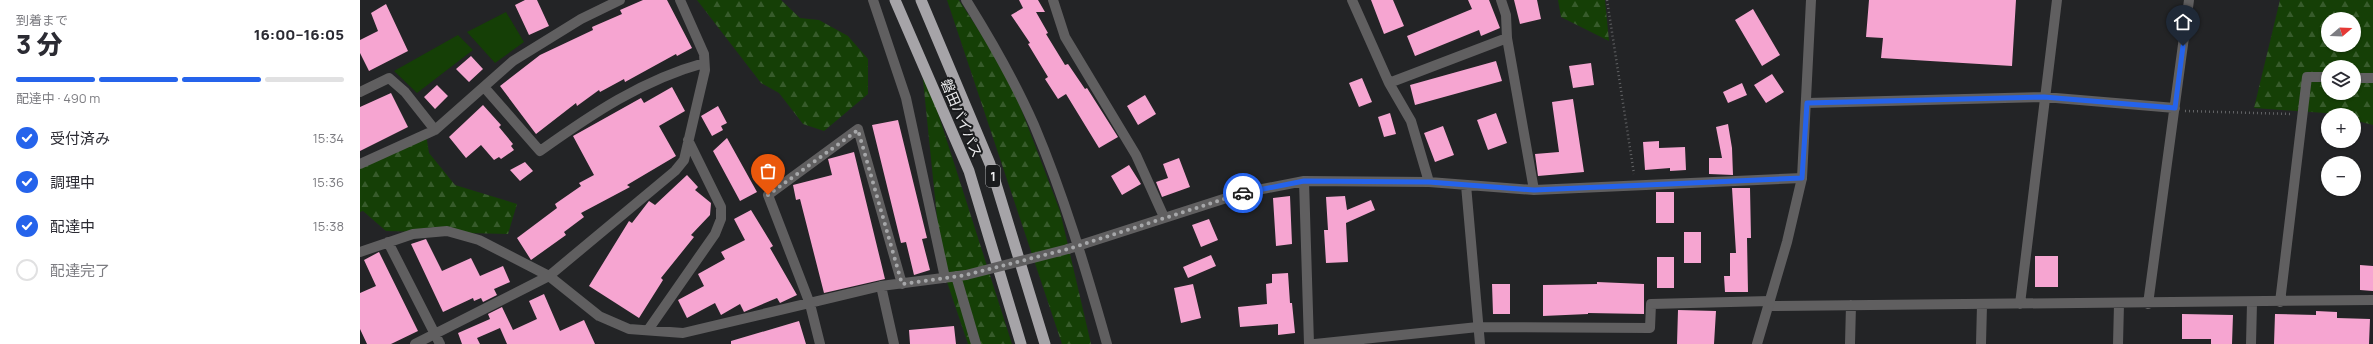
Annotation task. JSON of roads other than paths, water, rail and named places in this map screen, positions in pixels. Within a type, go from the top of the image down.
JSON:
[{"type":"highway","name":"磐田バイパス","points":[[894,0],[969,171],[1021,344]]},
{"type":"highway","name":"磐田バイパス","points":[[922,0],[990,164],[1045,344]]},
{"type":"street","points":[[360,164],[435,130],[513,61],[581,19],[620,0]]},
{"type":"street","points":[[415,344],[549,276],[675,171],[684,160],[705,70],[704,54],[680,0]]},
{"type":"street","points":[[873,0],[906,98],[945,278]]},
{"type":"street","points":[[966,0],[983,27],[1033,124],[1078,246],[1107,344]]},
{"type":"street","points":[[1053,0],[1065,37],[1136,155],[1164,217]]},
{"type":"street","points":[[1352,0],[1389,83],[1411,121],[1429,182]]},
{"type":"street","points":[[1501,0],[1506,15],[1506,38],[1534,190]]},
{"type":"street","points":[[1756,344],[1769,303],[1802,178],[1807,103],[1811,0]]},
{"type":"street","points":[[2020,304],[2057,0]]},
{"type":"street","points":[[2148,304],[2189,0]]},
{"type":"street","points":[[1389,83],[1506,38]]},
{"type":"street","points":[[484,87],[540,151],[597,111],[645,84],[679,70],[704,63]]},
{"type":"street","points":[[2280,302],[2307,77],[2321,77]]},
{"type":"street","points":[[360,92],[390,78],[405,92],[435,130]]},
{"type":"street","points":[[2361,78],[2373,78]]},
{"type":"street","points":[[1807,103],[2044,97],[2175,110]]},
{"type":"street","points":[[820,344],[810,304],[768,195],[858,130],[902,284]]},
{"type":"street","points":[[648,330],[715,234],[721,219],[721,207],[688,140]]},
{"type":"street","points":[[360,252],[413,234],[447,231],[479,240],[549,276],[599,316],[629,329],[683,333],[881,286],[961,276],[1068,249],[1242,193],[1304,181],[1429,182],[1534,190],[1636,184],[1802,178]]},
{"type":"street","points":[[1304,181],[1309,344]]},
{"type":"street","points":[[1466,185],[1480,344]]},
{"type":"street","points":[[388,242],[440,344]]},
{"type":"street","points":[[961,276],[976,344]]},
{"type":"street","points":[[881,286],[894,344]]},
{"type":"street","points":[[1315,344],[1478,327],[1650,328],[1651,304],[1769,303],[1851,305],[1982,305],[2252,303],[2373,300]]},
{"type":"street","points":[[2251,344],[2252,303]]},
{"type":"street","points":[[2118,344],[2119,304]]},
{"type":"street","points":[[1850,344],[1851,305]]},
{"type":"street","points":[[1981,344],[1982,305]]}]
